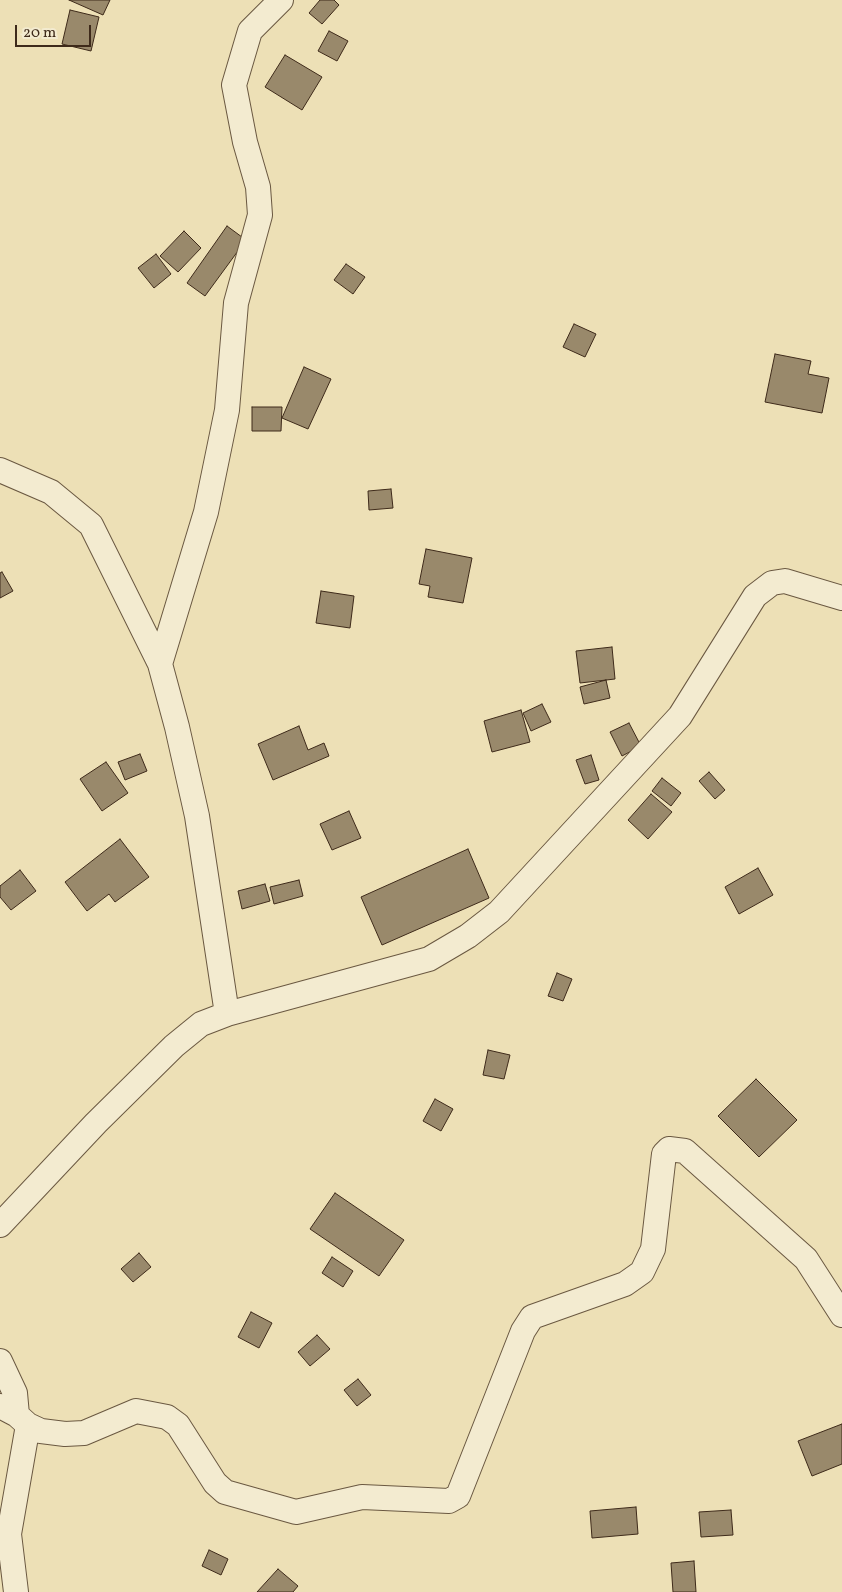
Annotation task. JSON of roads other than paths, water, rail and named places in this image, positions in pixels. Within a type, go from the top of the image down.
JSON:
[{"type":"street","points":[[160,664],[206,512],[227,410],[236,303],[260,215],[258,186],[244,142],[234,85],[250,31],[280,0]]},
{"type":"street","points":[[0,470],[51,492],[91,525],[160,664],[177,727],[197,816],[227,1014]]},
{"type":"street","points":[[0,1225],[96,1123],[174,1046],[201,1024],[227,1014],[429,959],[468,936],[499,912],[680,716],[755,596],[772,583],[785,581],[842,598]]},
{"type":"street","points":[[15,1415],[41,1431],[84,1433],[136,1411],[167,1417],[178,1426],[215,1483],[225,1492],[296,1512],[362,1497],[449,1501],[458,1496],[523,1331],[532,1318],[625,1284],[642,1272],[652,1249],[664,1154],[669,1149],[685,1152],[806,1260],[842,1314]]},
{"type":"street","points":[[0,1361],[15,1393],[8,1534],[16,1592]]}]
